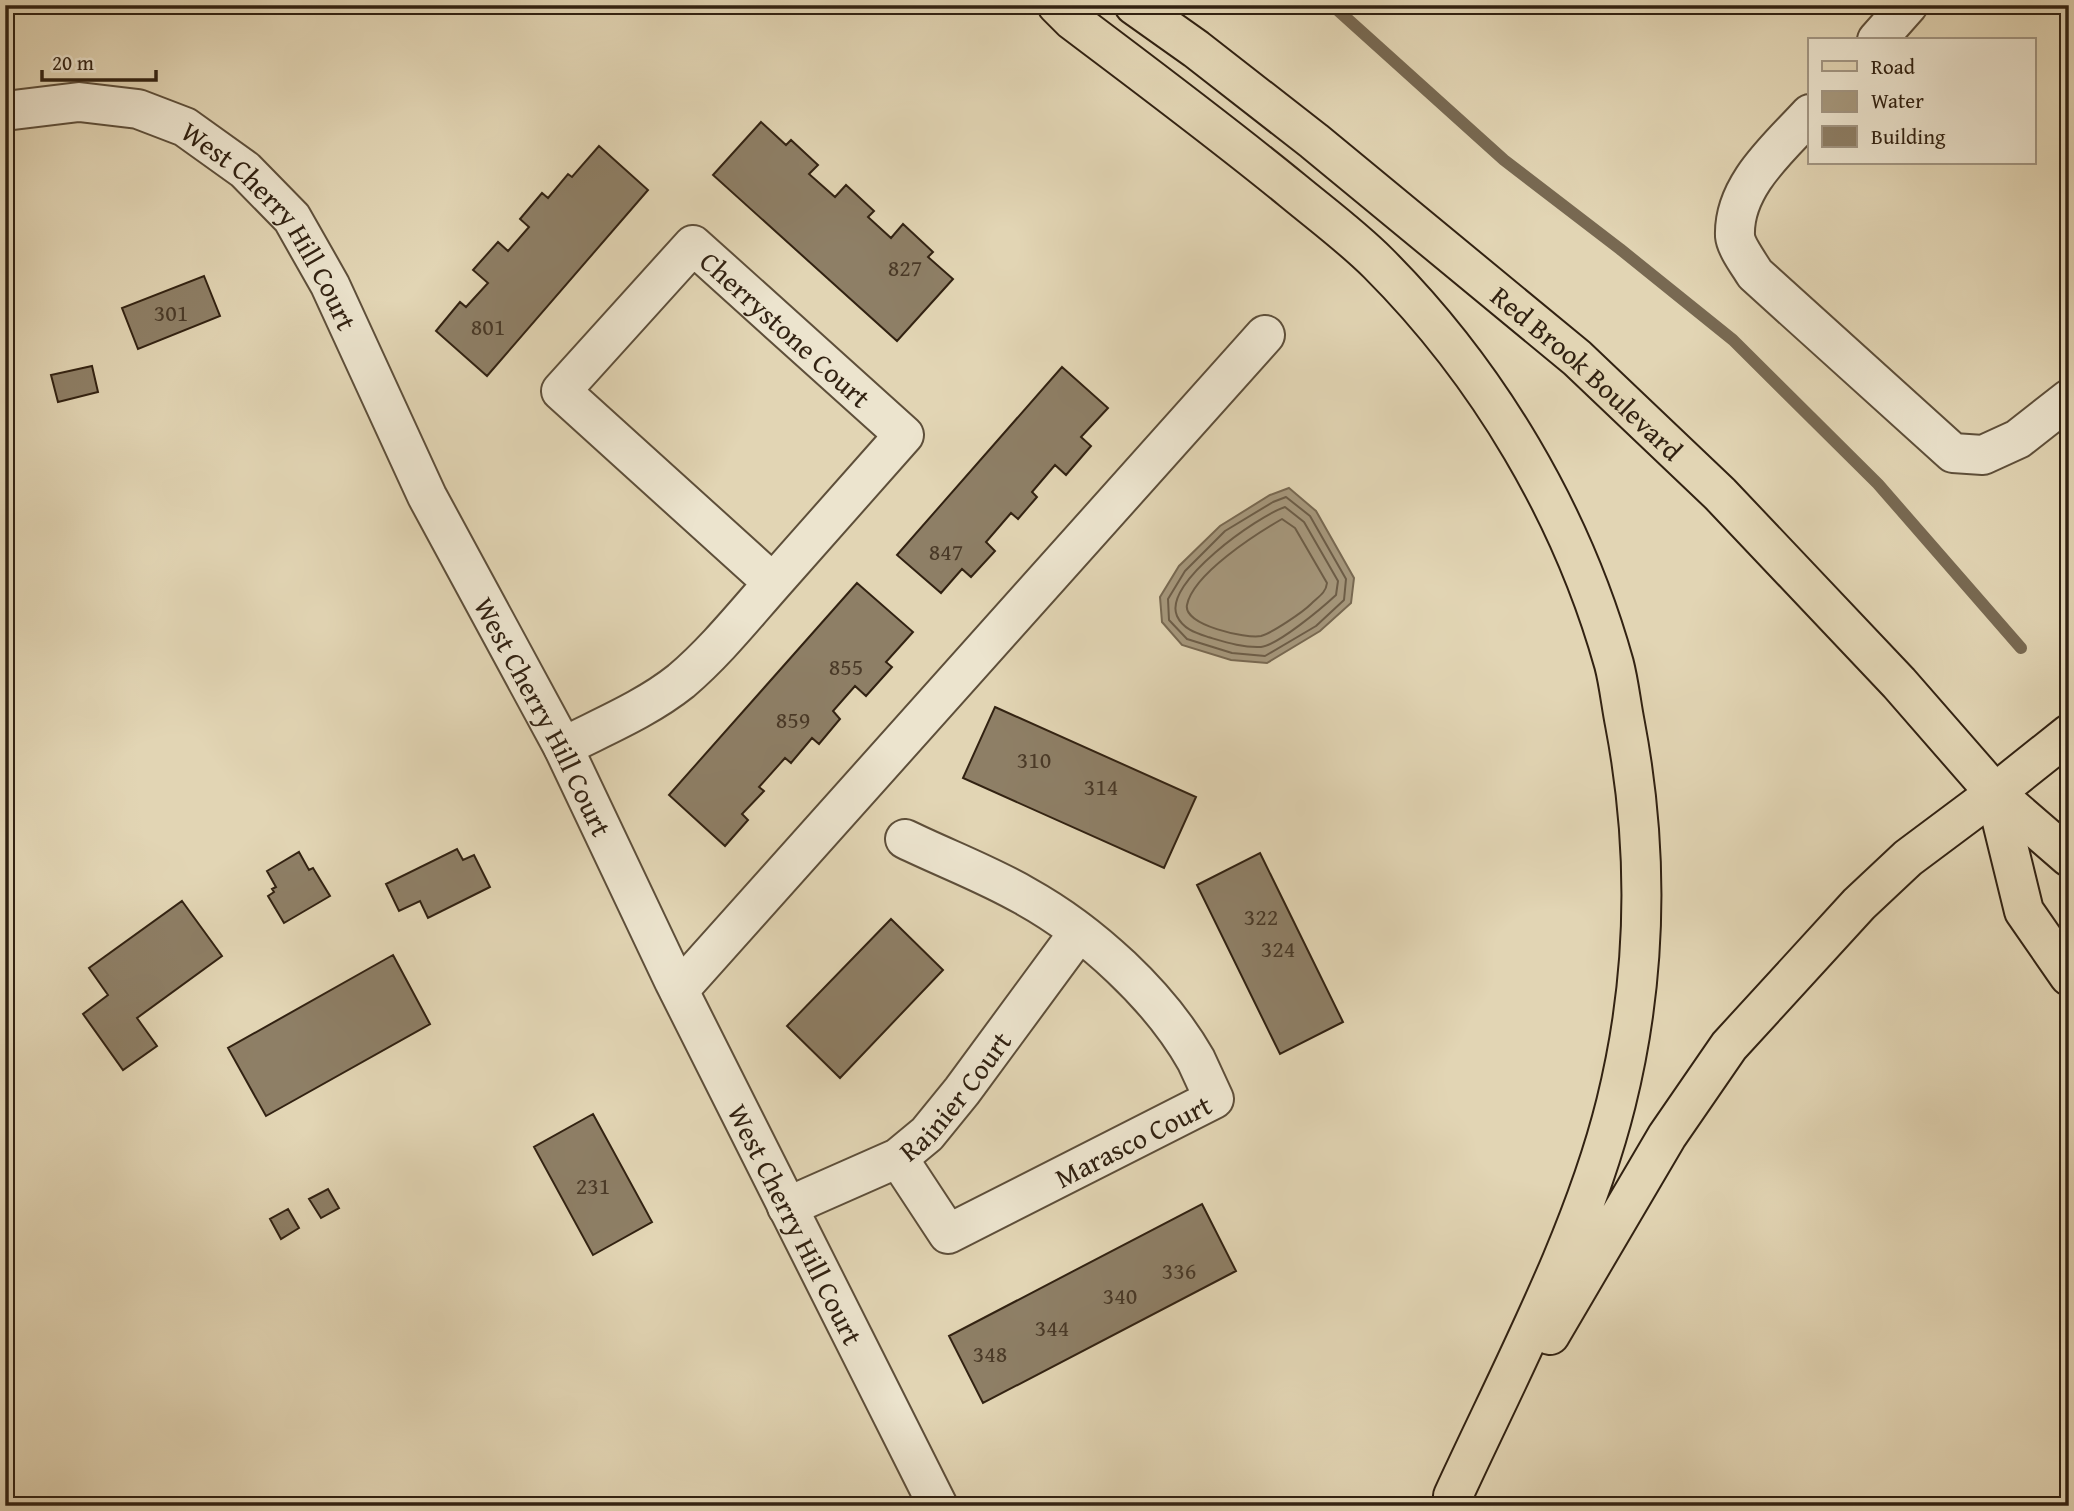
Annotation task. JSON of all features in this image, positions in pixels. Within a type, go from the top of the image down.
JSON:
[{"type":"main road","points":[[1057,5],[1072,20],[1239,147],[1376,260],[1426,314],[1498,410],[1547,494],[1584,574],[1614,666],[1633,766],[1642,855],[1642,943],[1631,1030],[1616,1104],[1588,1191],[1554,1276],[1450,1501]]},
{"type":"main road","name":"Red Brook Boulevard","points":[[1134,5],[1196,48],[1314,141],[1577,358],[1720,494],[1899,683],[1995,793],[2069,857]]},
{"type":"main road","points":[[1450,1501],[1667,1136],[1729,1046],[1859,904],[1908,858],[2069,734]]},
{"type":"main road","points":[[1995,793],[2024,911],[2069,976]]},
{"type":"street","points":[[1879,38],[1908,5]]},
{"type":"street","name":"West Cherry Hill Court","points":[[5,111],[79,102],[138,109],[185,127],[246,170],[292,218],[330,285],[427,496],[563,747],[679,990],[938,1506]]},
{"type":"street","points":[[1808,116],[1752,178],[1739,209],[1735,238],[1755,274],[1953,453],[1983,455],[2018,439],[2069,399]]},
{"type":"street","name":"Cherrystone Court","points":[[563,747],[640,708],[679,682],[715,649],[904,435],[693,245],[562,391],[773,583]]},
{"type":"street","points":[[679,990],[1265,335]]},
{"type":"street","name":"Marasco Court","points":[[898,1158],[948,1234],[1214,1098],[1195,1059],[1165,1016],[1122,968],[1079,932],[1025,896],[905,839]]},
{"type":"street","name":"Rainier Court","points":[[787,1207],[898,1158],[926,1134],[962,1091],[1079,932]]},
{"type":"water","points":[[1289,488],[1316,511],[1354,578],[1351,603],[1320,631],[1267,663],[1231,660],[1182,645],[1162,622],[1160,597],[1179,566],[1220,526],[1270,495]]},
{"type":"building","points":[[761,122],[786,145],[791,140],[818,165],[809,174],[835,197],[846,185],[874,211],[868,217],[891,238],[903,224],[933,252],[928,257],[953,279],[897,341],[713,175]]},
{"type":"building","points":[[599,146],[648,190],[487,376],[436,331],[460,302],[466,307],[488,283],[473,270],[498,242],[508,251],[529,227],[520,219],[542,193],[548,198],[568,174],[572,177]]},
{"type":"building","points":[[204,276],[220,316],[138,349],[122,308]]},
{"type":"building","points":[[92,366],[98,392],[58,402],[51,375]]},
{"type":"building","points":[[1062,367],[1108,408],[1081,437],[1091,446],[1066,475],[1055,465],[1032,492],[1037,497],[1018,519],[1011,513],[986,542],[995,551],[971,577],[962,569],[941,593],[897,555]]},
{"type":"building","points":[[857,583],[913,632],[886,662],[892,667],[866,696],[855,686],[833,711],[840,719],[819,744],[812,738],[791,763],[785,758],[759,787],[764,791],[742,814],[748,820],[725,846],[669,795]]},
{"type":"building","points":[[995,707],[1196,797],[1164,868],[963,778]]},
{"type":"building","points":[[457,849],[463,860],[474,855],[490,887],[428,918],[420,901],[399,911],[386,884]]},
{"type":"building","points":[[299,852],[309,870],[313,868],[330,896],[284,923],[268,896],[276,887],[267,871]]},
{"type":"building","points":[[1260,853],[1343,1022],[1280,1054],[1197,885]]},
{"type":"building","points":[[182,901],[222,956],[137,1018],[157,1046],[123,1070],[83,1014],[108,995],[89,968]]},
{"type":"building","points":[[891,919],[943,970],[840,1078],[787,1026]]},
{"type":"building","points":[[393,955],[430,1024],[266,1116],[228,1048]]},
{"type":"building","points":[[593,1114],[652,1222],[593,1255],[534,1147]]},
{"type":"building","points":[[328,1189],[339,1208],[321,1218],[309,1199]]},
{"type":"building","points":[[1202,1204],[1236,1271],[983,1403],[949,1336]]},
{"type":"building","points":[[288,1209],[299,1228],[281,1239],[270,1219]]},
{"type":"waterway","points":[[1332,5],[1504,160],[1733,340],[1878,484],[2021,648]]}]
